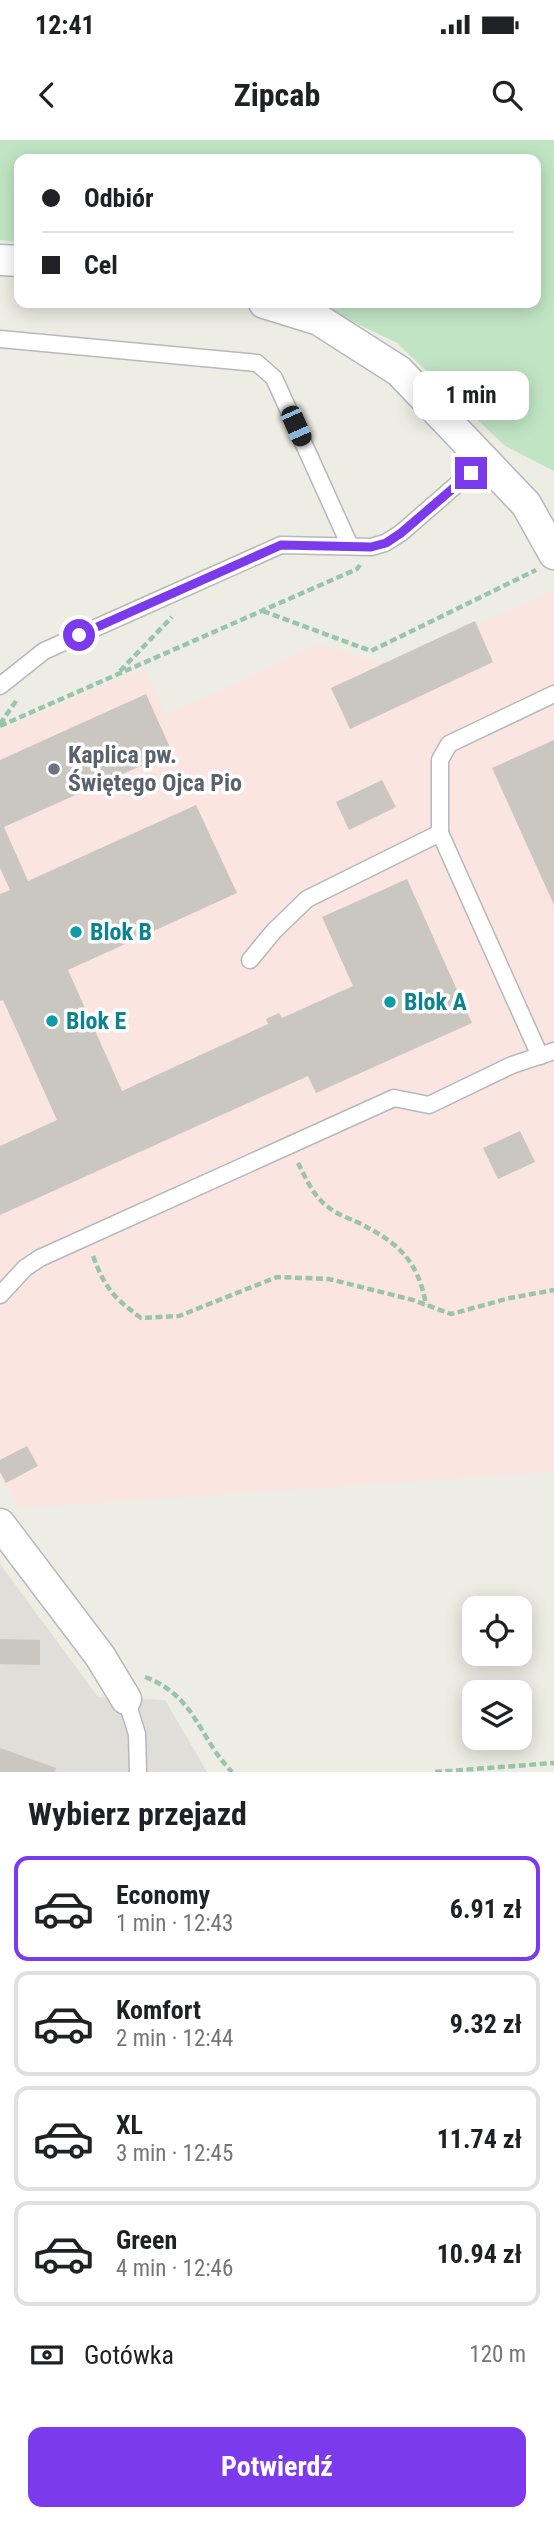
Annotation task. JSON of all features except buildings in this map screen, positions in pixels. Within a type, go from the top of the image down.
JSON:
[{"type":"street","points":[[280,308],[318,320],[399,371],[526,504],[548,561]]},
{"type":"street","points":[[0,1524],[121,1689]]},
{"type":"lane","points":[[0,339],[257,363],[274,378],[350,546]]},
{"type":"lane","points":[[0,686],[44,651],[281,545],[371,547],[386,543],[485,460]]},
{"type":"lane","points":[[0,1295],[33,1263],[394,1098],[429,1105],[512,1065],[547,1054],[440,834],[440,760],[449,744],[554,694]]},
{"type":"lane","points":[[250,960],[274,931],[307,899],[440,834]]},
{"type":"lane","points":[[121,1689],[137,1734],[138,1772]]},
{"type":"path","points":[[262,611],[371,651],[548,561]]},
{"type":"path","points":[[0,726],[357,569]]},
{"type":"path","points":[[118,674],[173,616]]},
{"type":"path","points":[[290,1146],[312,1191],[328,1208],[392,1241],[411,1263],[422,1283],[426,1305]]},
{"type":"path","points":[[87,1238],[103,1282],[122,1304],[141,1318],[179,1316],[277,1277],[329,1279],[451,1314],[510,1298],[554,1290]]},
{"type":"path","points":[[121,1689],[129,1675],[146,1677],[172,1689],[232,1772]]},
{"type":"path","points":[[435,1772],[554,1763]]},
{"type":"shaded area","points":[[554,591],[554,1472],[21,1508],[0,1478],[0,731],[144,669],[166,716],[317,644],[384,664]]},
{"type":"shaded area","points":[[0,1564],[98,1697],[165,1700],[207,1772],[0,1772]]},
{"type":"green space","points":[[0,140],[554,140],[554,471],[505,446],[397,343],[324,308],[541,308],[541,154],[14,154],[14,241],[0,240]]},
{"type":"place","name":"Kaplica pw. Świętego Ojca Pio","points":[[54,769]]},
{"type":"place","name":"Blok B","points":[[76,932]]},
{"type":"place","name":"Blok A","points":[[390,1002]]},
{"type":"place","name":"Blok E","points":[[52,1021]]},
{"type":"route","points":[[79,635],[281,545],[371,547],[386,543],[471,473]]}]
